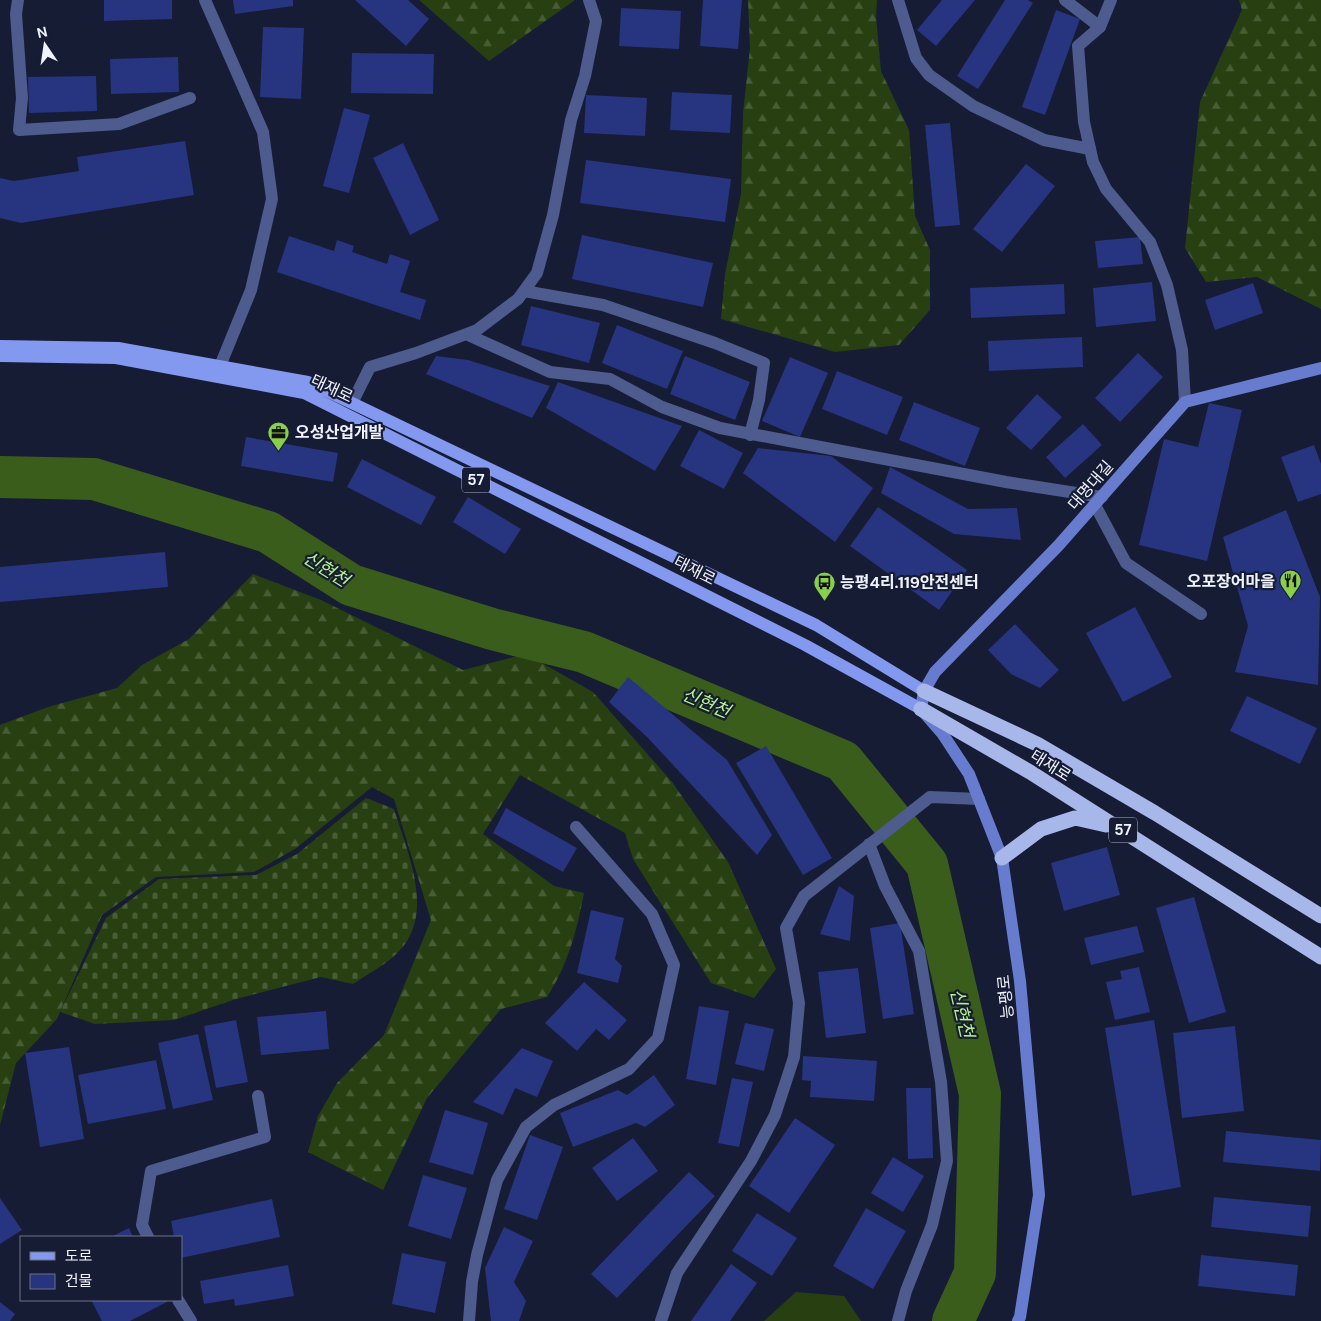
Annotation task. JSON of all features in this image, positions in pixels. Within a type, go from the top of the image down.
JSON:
[{"type":"highway","name":"태재로","points":[[924,691],[1037,744],[1156,813],[1321,916]]},
{"type":"highway","name":"태재로","points":[[921,709],[970,736],[1119,828],[1321,957]]},
{"type":"highway","points":[[1002,858],[1041,829],[1076,818],[1119,828]]},
{"type":"main road","name":"태재로","points":[[0,346],[118,348],[308,382],[816,625],[924,691]]},
{"type":"main road","name":"태재로","points":[[0,356],[116,358],[304,393],[796,640],[921,709]]},
{"type":"main road","points":[[1185,402],[1321,368]]},
{"type":"main road","name":"대명대길","points":[[924,691],[935,672],[1058,546],[1185,402]]},
{"type":"main road","points":[[921,709],[924,691]]},
{"type":"main road","name":"능평로","points":[[921,709],[942,733],[969,774],[1002,858],[1020,981],[1039,1195],[1018,1321]]},
{"type":"street","points":[[18,0],[16,14],[22,98],[19,130],[119,124],[190,98]]},
{"type":"street","points":[[204,0],[263,132],[272,199],[251,290],[220,366]]},
{"type":"street","points":[[352,403],[370,367],[416,353],[477,330],[518,299],[537,273],[552,215],[571,120],[585,76],[596,21],[589,0]]},
{"type":"street","points":[[898,0],[916,58],[929,74],[973,106],[1044,140],[1090,149]]},
{"type":"street","points":[[1065,0],[1100,27]]},
{"type":"street","points":[[1111,0],[1100,27],[1078,46],[1084,122],[1093,162],[1106,189],[1150,242],[1167,286],[1182,350],[1185,402]]},
{"type":"street","points":[[524,290],[603,305],[715,343],[764,364],[759,400],[750,435]]},
{"type":"street","points":[[466,334],[550,372],[610,379],[662,407],[720,428],[1099,501],[1126,563],[1201,614]]},
{"type":"street","points":[[661,1321],[677,1273],[751,1161],[775,1115],[794,1057],[799,1003],[786,928],[804,896],[930,797],[979,799]]},
{"type":"street","points":[[469,1321],[477,1255],[497,1180],[526,1127],[554,1105],[629,1069],[658,1038],[674,965],[652,914],[576,827]]},
{"type":"street","points":[[869,844],[885,886],[919,951],[941,1082],[947,1161],[932,1225],[906,1292],[898,1321]]},
{"type":"street","points":[[148,1236],[142,1225],[151,1171],[266,1136],[258,1096]]},
{"type":"street","points":[[179,1301],[191,1321]]},
{"type":"green space","points":[[419,0],[575,0],[489,61]]},
{"type":"green space","points":[[748,0],[877,0],[876,16],[881,71],[909,130],[915,216],[930,250],[930,310],[899,345],[835,352],[721,319],[725,274],[741,194],[743,113],[750,48]]},
{"type":"green space","points":[[1239,0],[1321,0],[1321,309],[1257,277],[1206,282],[1185,248],[1200,102],[1242,10]]},
{"type":"green space","points":[[253,574],[321,600],[463,670],[526,654],[593,692],[672,782],[728,862],[776,969],[754,998],[711,983],[633,859],[625,833],[520,775],[483,834],[554,886],[584,893],[571,947],[554,985],[547,997],[501,1009],[427,1098],[383,1190],[308,1152],[318,1116],[337,1083],[384,1035],[431,920],[394,799],[372,787],[295,849],[254,872],[156,877],[102,915],[57,1019],[16,1063],[0,1125],[0,725],[48,707],[117,688],[142,665],[189,639]]},
{"type":"green space","points":[[366,798],[394,809],[412,865],[416,885],[417,905],[415,923],[407,941],[384,964],[353,984],[321,977],[236,999],[174,1020],[95,1024],[60,1012],[106,918],[159,879],[256,875],[297,854]]},
{"type":"green space","points":[[796,1292],[844,1296],[861,1321],[764,1321]]},
{"type":"building","points":[[104,0],[172,0],[172,19],[104,21]]},
{"type":"building","points":[[233,0],[293,0],[293,6],[235,14]]},
{"type":"building","points":[[355,0],[408,0],[429,19],[406,46]]},
{"type":"building","points":[[703,0],[742,0],[738,49],[700,46]]},
{"type":"building","points":[[942,0],[975,0],[936,46],[917,30]]},
{"type":"building","points":[[1005,0],[1028,0],[1033,3],[978,89],[957,76]]},
{"type":"building","points":[[621,8],[681,11],[679,49],[619,46]]},
{"type":"building","points":[[1056,10],[1080,19],[1045,115],[1022,107]]},
{"type":"building","points":[[263,27],[304,28],[301,99],[260,97]]},
{"type":"building","points":[[352,53],[434,54],[433,94],[351,93]]},
{"type":"building","points":[[178,57],[179,92],[111,94],[110,59]]},
{"type":"building","points":[[96,76],[97,111],[29,113],[28,77]]},
{"type":"building","points":[[672,92],[732,95],[730,133],[670,130]]},
{"type":"building","points":[[586,95],[647,98],[645,136],[584,133]]},
{"type":"building","points":[[344,108],[370,115],[349,193],[323,186]]},
{"type":"building","points":[[950,123],[960,225],[935,227],[925,125]]},
{"type":"building","points":[[185,141],[194,195],[21,223],[0,218],[0,178],[14,181],[79,171],[77,157]]},
{"type":"building","points":[[403,143],[439,220],[410,235],[373,158]]},
{"type":"building","points":[[586,160],[731,179],[725,222],[580,203]]},
{"type":"building","points":[[1026,164],[1055,186],[1002,252],[973,229]]},
{"type":"building","points":[[582,235],[713,263],[703,307],[572,279]]},
{"type":"building","points":[[289,236],[334,251],[337,240],[354,246],[352,252],[387,264],[390,254],[410,261],[400,292],[426,300],[420,320],[277,272]]},
{"type":"building","points":[[1140,237],[1143,264],[1098,268],[1095,241]]},
{"type":"building","points":[[1152,282],[1156,321],[1096,327],[1093,288]]},
{"type":"building","points":[[1253,283],[1263,313],[1215,330],[1205,300]]},
{"type":"building","points":[[1064,284],[1065,314],[971,318],[970,288]]},
{"type":"building","points":[[531,306],[600,323],[589,363],[521,345]]},
{"type":"building","points":[[617,325],[683,351],[667,389],[602,363]]},
{"type":"building","points":[[1082,337],[1083,367],[989,371],[988,341]]},
{"type":"building","points":[[1138,353],[1163,377],[1120,422],[1095,398]]},
{"type":"building","points":[[436,356],[468,360],[550,386],[532,418],[426,374]]},
{"type":"building","points":[[685,356],[750,382],[735,420],[670,394]]},
{"type":"building","points":[[790,357],[828,373],[800,437],[762,421]]},
{"type":"building","points":[[837,371],[903,397],[887,435],[822,409]]},
{"type":"building","points":[[558,382],[682,426],[655,471],[546,408]]},
{"type":"building","points":[[1037,394],[1062,417],[1031,450],[1006,428]]},
{"type":"building","points":[[914,402],[980,428],[965,466],[899,440]]},
{"type":"building","points":[[1209,403],[1242,410],[1207,561],[1139,545],[1164,439],[1198,447]]},
{"type":"building","points":[[1083,424],[1102,445],[1065,478],[1046,457]]},
{"type":"building","points":[[699,430],[743,453],[724,489],[680,466]]},
{"type":"building","points":[[246,437],[338,453],[333,482],[241,466]]},
{"type":"building","points":[[1314,445],[1321,464],[1321,494],[1298,502],[1281,457]]},
{"type":"building","points":[[758,448],[831,456],[873,488],[835,542],[743,473]]},
{"type":"building","points":[[362,459],[436,497],[421,525],[347,487]]},
{"type":"building","points":[[890,467],[968,509],[1017,508],[1021,540],[954,534],[881,493]]},
{"type":"building","points":[[468,497],[521,529],[505,554],[453,522]]},
{"type":"building","points":[[878,507],[967,570],[939,610],[850,546]]},
{"type":"building","points":[[1286,510],[1320,597],[1318,685],[1235,672],[1248,626],[1223,537]]},
{"type":"building","points":[[165,552],[168,587],[0,602],[0,567]]},
{"type":"building","points":[[1135,607],[1172,677],[1123,702],[1086,633]]},
{"type":"building","points":[[1015,624],[1059,670],[1040,688],[1011,674],[988,650]]},
{"type":"building","points":[[628,677],[727,760],[772,835],[757,855],[647,737],[609,702]]},
{"type":"building","points":[[1247,696],[1317,728],[1300,764],[1230,731]]},
{"type":"building","points":[[766,746],[832,858],[803,875],[736,763]]},
{"type":"building","points":[[506,808],[577,848],[563,872],[493,833]]},
{"type":"building","points":[[1107,847],[1120,895],[1064,911],[1051,863]]},
{"type":"building","points":[[839,886],[854,896],[850,941],[820,934]]},
{"type":"building","points":[[1194,897],[1226,1012],[1189,1023],[1156,908]]},
{"type":"building","points":[[591,910],[624,918],[615,959],[622,966],[618,983],[577,973]]},
{"type":"building","points":[[900,923],[914,1014],[883,1019],[870,928]]},
{"type":"building","points":[[1137,926],[1144,952],[1091,965],[1084,938]]},
{"type":"building","points":[[1139,967],[1150,1012],[1115,1020],[1106,982],[1122,979],[1120,971]]},
{"type":"building","points":[[858,968],[866,1033],[826,1038],[818,972]]},
{"type":"building","points":[[584,982],[627,1020],[609,1040],[596,1029],[577,1051],[545,1023]]},
{"type":"building","points":[[699,1006],[729,1011],[716,1085],[686,1079]]},
{"type":"building","points":[[326,1011],[329,1049],[261,1055],[257,1017]]},
{"type":"building","points":[[236,1020],[248,1082],[216,1088],[204,1026]]},
{"type":"building","points":[[1154,1020],[1181,1187],[1132,1196],[1105,1028]]},
{"type":"building","points":[[745,1023],[774,1029],[764,1071],[735,1064]]},
{"type":"building","points":[[1235,1026],[1244,1111],[1182,1118],[1173,1033]]},
{"type":"building","points":[[198,1034],[213,1100],[173,1109],[158,1043]]},
{"type":"building","points":[[69,1047],[84,1139],[40,1147],[25,1053]]},
{"type":"building","points":[[522,1048],[553,1061],[537,1097],[515,1088],[503,1115],[473,1102]]},
{"type":"building","points":[[803,1056],[877,1061],[874,1101],[810,1097],[811,1081],[802,1080]]},
{"type":"building","points":[[156,1060],[166,1109],[88,1124],[78,1075]]},
{"type":"building","points":[[654,1075],[675,1105],[645,1127],[636,1123],[573,1147],[560,1113],[618,1090],[627,1095]]},
{"type":"building","points":[[732,1078],[753,1082],[739,1147],[718,1143]]},
{"type":"building","points":[[906,1088],[931,1088],[933,1158],[908,1159]]},
{"type":"building","points":[[445,1110],[488,1123],[473,1175],[429,1162]]},
{"type":"building","points":[[795,1118],[835,1145],[789,1213],[749,1186]]},
{"type":"building","points":[[1226,1131],[1321,1140],[1320,1171],[1223,1162]]},
{"type":"building","points":[[530,1135],[563,1147],[537,1220],[504,1209]]},
{"type":"building","points":[[633,1138],[658,1171],[617,1201],[592,1168]]},
{"type":"building","points":[[893,1157],[924,1176],[903,1212],[871,1193]]},
{"type":"building","points":[[689,1172],[715,1196],[617,1298],[591,1274]]},
{"type":"building","points":[[423,1175],[467,1188],[451,1239],[408,1226]]},
{"type":"building","points":[[1214,1197],[1311,1206],[1308,1237],[1211,1227]]},
{"type":"building","points":[[0,1198],[22,1230],[0,1244]]},
{"type":"building","points":[[272,1199],[280,1237],[182,1258],[182,1236],[174,1236],[171,1221]]},
{"type":"building","points":[[866,1208],[906,1231],[873,1289],[833,1266]]},
{"type":"building","points":[[757,1213],[797,1238],[772,1276],[732,1251]]},
{"type":"building","points":[[504,1227],[533,1241],[514,1282],[526,1301],[519,1321],[491,1321],[485,1268]]},
{"type":"building","points":[[129,1228],[133,1236],[113,1236]]},
{"type":"building","points":[[402,1253],[446,1262],[435,1313],[392,1304]]},
{"type":"building","points":[[1201,1255],[1298,1265],[1295,1296],[1198,1286]]},
{"type":"building","points":[[731,1264],[757,1283],[730,1321],[691,1321]]},
{"type":"building","points":[[288,1265],[294,1296],[235,1306],[234,1299],[204,1304],[200,1281]]},
{"type":"building","points":[[92,1301],[167,1302],[130,1321],[102,1321]]},
{"type":"building","points":[[0,1302],[15,1314],[10,1321],[0,1321]]},
{"type":"waterway","name":"신현천","points":[[0,477],[94,479],[268,532],[351,585],[492,629],[584,652],[843,761],[927,864],[980,1094],[975,1273],[953,1321]]},
{"type":"place","name":"오성산업개발","points":[[279,451]]},
{"type":"place","name":"오포장어마을","points":[[1291,600]]},
{"type":"place","name":"능평4리.119안전센터","points":[[824,601]]}]
